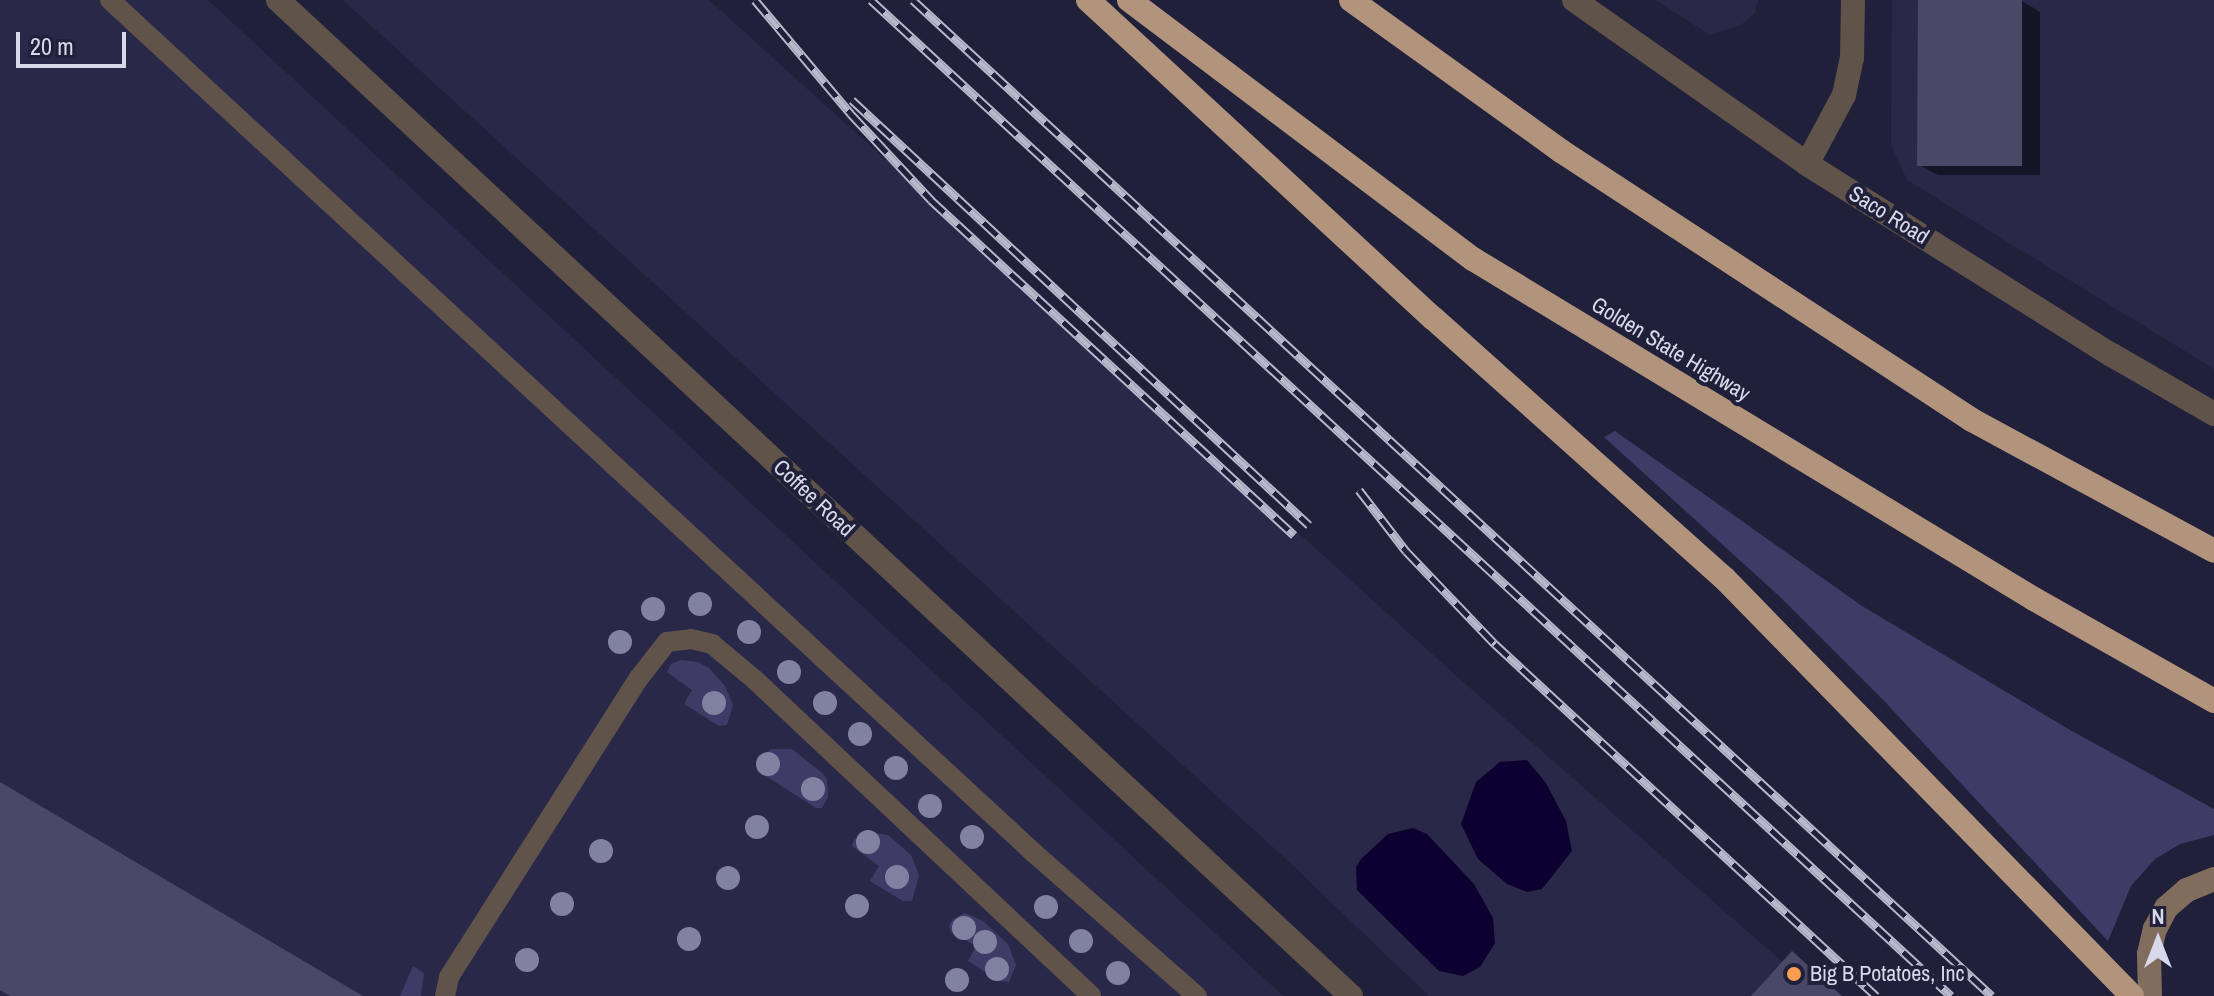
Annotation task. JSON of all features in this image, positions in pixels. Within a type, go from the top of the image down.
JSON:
[{"type":"highway","points":[[1088,0],[1433,318],[1724,578],[2132,996]]},
{"type":"highway","name":"Golden State Highway","points":[[1129,0],[1473,259],[2034,599],[2214,701]]},
{"type":"highway","points":[[1351,0],[1561,151],[1972,420],[2214,551]]},
{"type":"main road","points":[[2150,996],[2149,954],[2155,929],[2166,908],[2187,890],[2214,879]]},
{"type":"street","name":"Coffee Road","points":[[278,0],[1351,996]]},
{"type":"street","name":"Saco Road","points":[[1574,0],[1807,164],[2112,355],[2213,412]]},
{"type":"street","points":[[1807,164],[1844,95],[1852,58],[1853,0]]},
{"type":"lane","points":[[110,0],[1011,832],[1197,996]]},
{"type":"lane","points":[[445,996],[449,977],[639,678],[667,642],[691,639],[712,644],[755,680],[1091,996]]},
{"type":"shaded area","points":[[0,0],[208,0],[1283,996],[0,996]]},
{"type":"shaded area","points":[[343,0],[709,0],[1462,681],[1821,996],[1429,996],[1286,859]]},
{"type":"shaded area","points":[[1656,0],[1758,0],[1755,13],[1741,25],[1710,35]]},
{"type":"shaded area","points":[[1892,0],[2214,0],[2214,369],[1907,180],[1891,145]]},
{"type":"shaded area","points":[[1615,431],[1862,606],[2070,730],[2214,809],[2214,835],[2180,844],[2155,859],[2131,886],[2108,941],[1887,704],[1778,595],[1604,437]]},
{"type":"shaded area","points":[[681,660],[698,662],[709,668],[725,686],[733,705],[727,725],[719,726],[684,704],[692,690],[667,672],[671,664]]},
{"type":"shaded area","points":[[771,749],[792,749],[822,773],[827,779],[828,797],[822,808],[816,808],[758,771],[757,762]]},
{"type":"shaded area","points":[[1527,760],[1546,783],[1566,821],[1572,851],[1542,889],[1527,892],[1507,884],[1478,859],[1461,824],[1476,782],[1500,762]]},
{"type":"shaded area","points":[[1413,828],[1427,834],[1474,884],[1493,918],[1495,943],[1480,967],[1463,976],[1439,971],[1357,890],[1356,867],[1361,859],[1388,834]]},
{"type":"shaded area","points":[[865,832],[888,835],[911,855],[919,875],[912,901],[903,901],[870,881],[879,866],[852,846],[854,840]]},
{"type":"shaded area","points":[[965,913],[983,921],[1008,944],[1016,965],[1009,982],[999,981],[968,961],[976,946],[951,932],[949,926],[953,919]]},
{"type":"shaded area","points":[[413,966],[424,973],[421,996],[400,996]]},
{"type":"building","points":[[1918,0],[2022,0],[2022,166],[1917,166]]},
{"type":"building","points":[[0,782],[363,996],[10,996],[0,990]]},
{"type":"building","name":"Big B Potatoes, Inc","points":[[1792,951],[1842,996],[1751,996]]},
{"type":"railway","points":[[755,0],[850,113],[931,200],[1294,535]]},
{"type":"railway","points":[[871,0],[1951,996]]},
{"type":"railway","points":[[913,0],[1992,996]]},
{"type":"railway","points":[[852,100],[1309,525]]},
{"type":"railway","points":[[1359,490],[1406,551],[1495,644],[1876,996]]},
{"type":"place","name":"Big B Potatoes, Inc","points":[[1794,974]]}]
